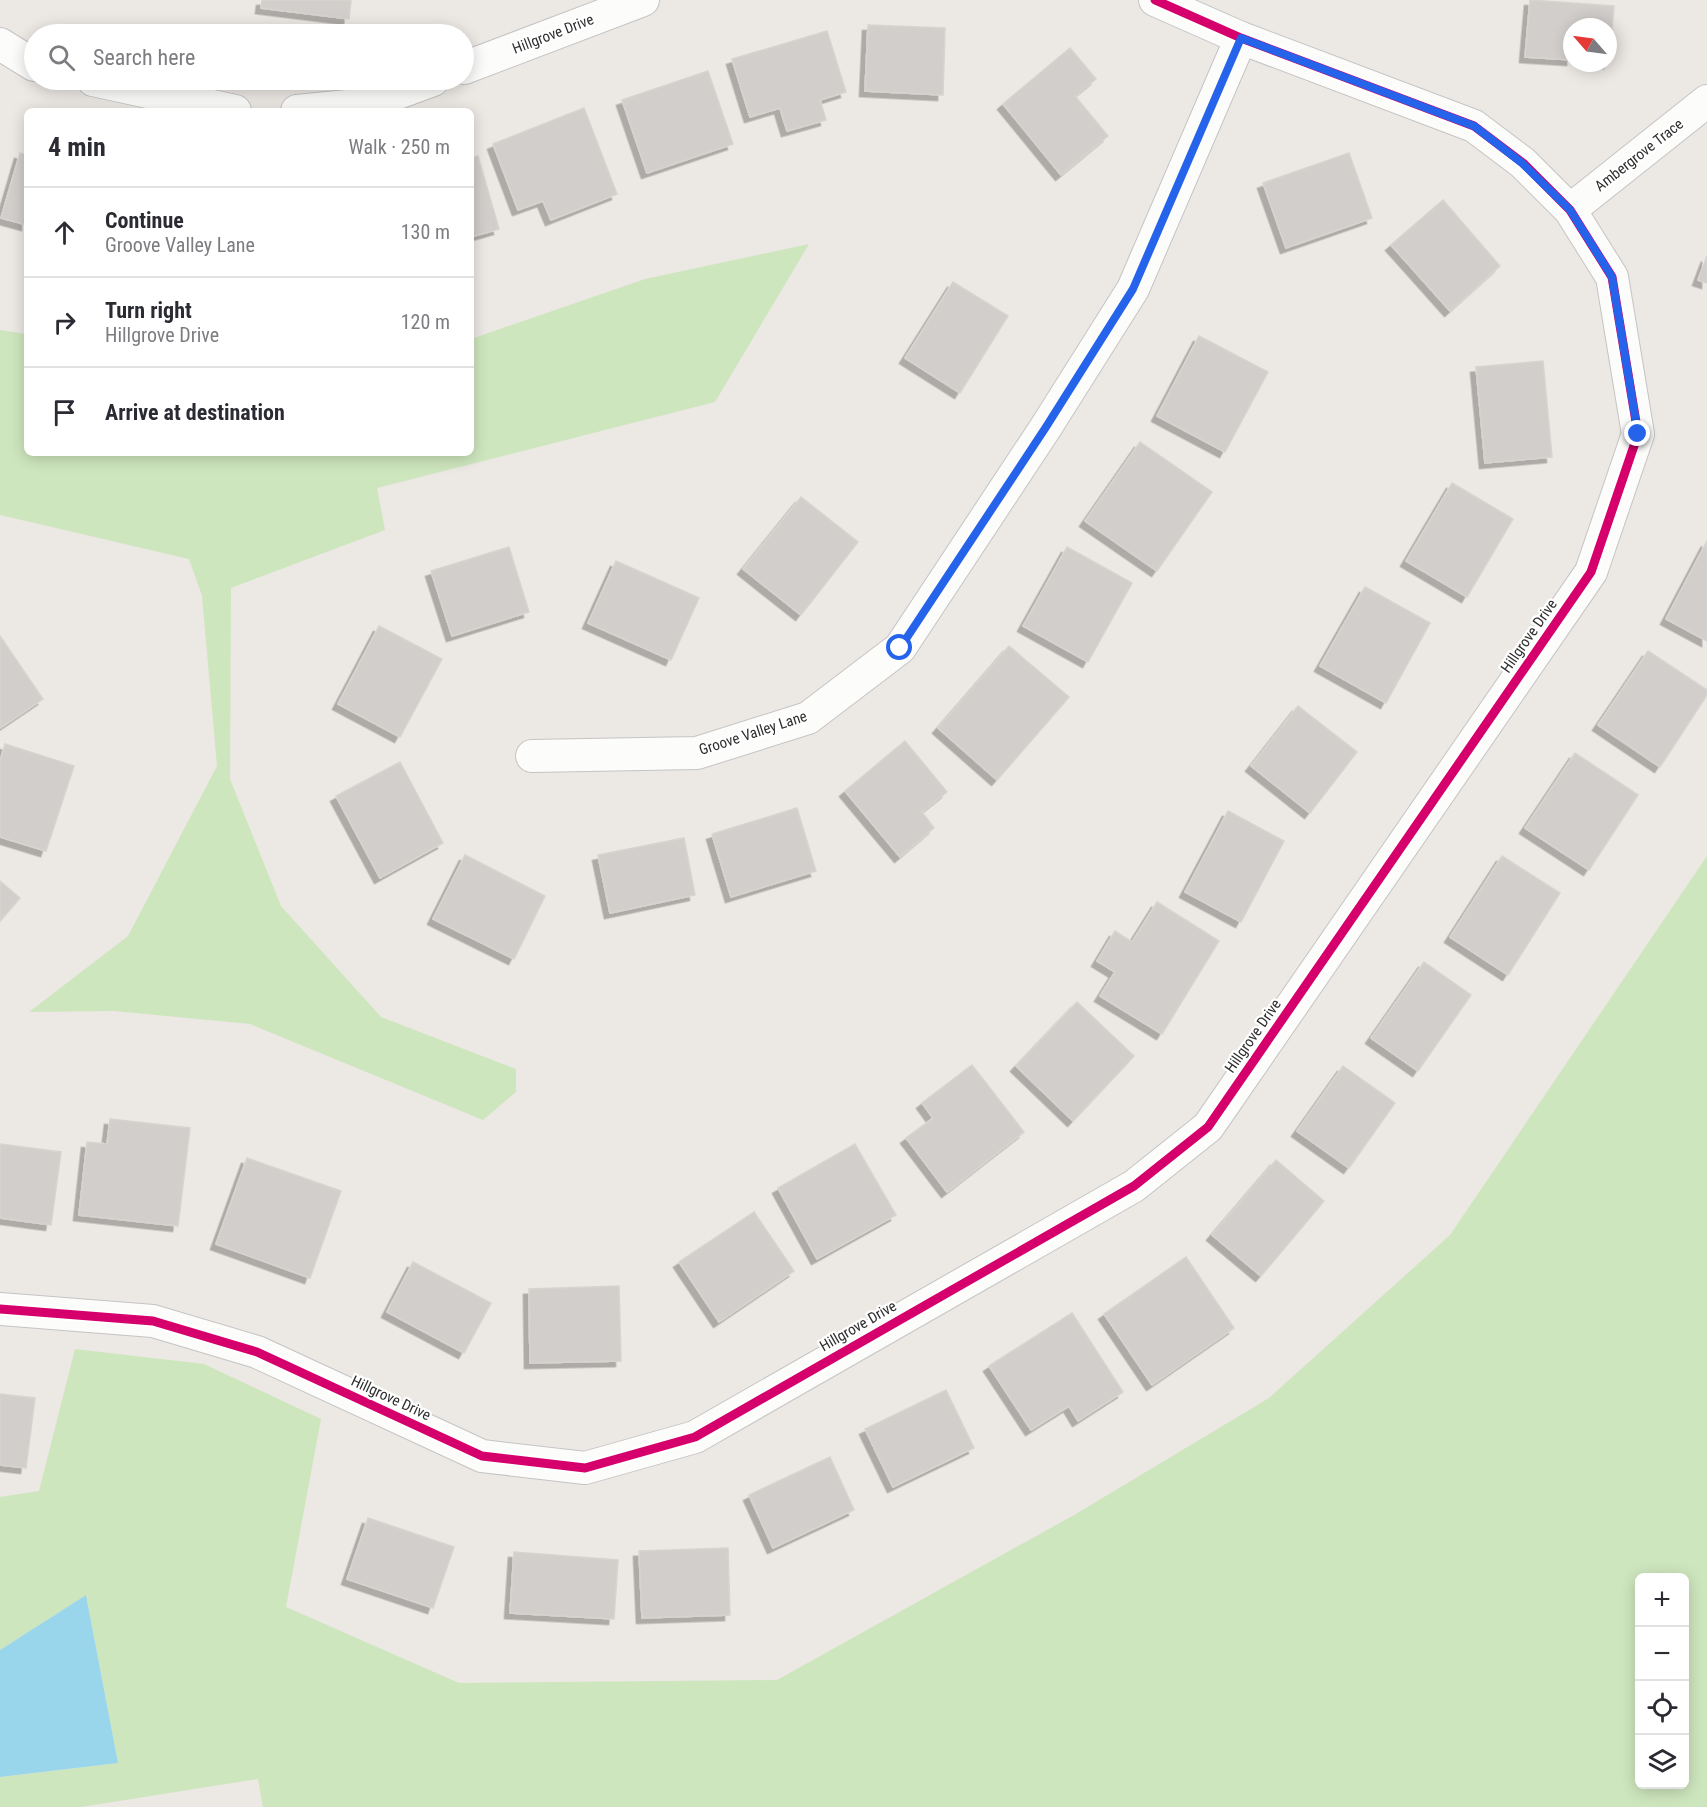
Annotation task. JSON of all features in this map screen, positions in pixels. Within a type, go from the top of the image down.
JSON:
[{"type":"street","name":"Hillgrove Drive","points":[[474,64],[643,0]]},
{"type":"street","name":"Hillgrove Drive","points":[[0,1310],[153,1321],[257,1352],[482,1456],[585,1468],[695,1437],[1134,1186],[1208,1127],[1592,572],[1638,434],[1612,277],[1570,210],[1522,163],[1474,126],[1241,38],[1155,0]]},
{"type":"street","name":"Groove Valley Lane","points":[[532,756],[697,753],[808,718],[900,648],[1046,427],[1133,289],[1241,38]]},
{"type":"street","points":[[0,44],[24,59]]},
{"type":"street","points":[[139,90],[221,108]]},
{"type":"street","points":[[327,108],[368,104],[406,90]]},
{"type":"street","name":"Ambergrove Trace","points":[[1570,210],[1707,101]]},
{"type":"green space","points":[[809,244],[715,402],[377,488],[385,530],[231,588],[230,779],[281,906],[381,1017],[516,1069],[516,1092],[483,1120],[250,1024],[114,1011],[29,1012],[128,936],[217,766],[202,596],[189,559],[0,515],[0,330],[24,334],[24,456],[474,456],[474,338],[645,279]]},
{"type":"green space","points":[[1707,856],[1707,1807],[263,1807],[258,1779],[81,1807],[0,1807],[0,1777],[118,1763],[86,1595],[0,1650],[0,1497],[39,1491],[75,1349],[204,1364],[321,1419],[286,1607],[459,1683],[777,1680],[1074,1515],[1269,1398],[1450,1235]]},
{"type":"water","points":[[86,1595],[118,1763],[0,1777],[0,1650]]},
{"type":"building","points":[[262,0],[351,0],[349,19],[261,8]]},
{"type":"building","points":[[1530,0],[1614,6],[1613,18],[1563,18],[1563,59],[1525,57]]},
{"type":"building","points":[[868,25],[945,28],[943,95],[865,91]]},
{"type":"building","points":[[827,31],[846,92],[820,100],[826,120],[787,131],[780,108],[750,117],[732,59]]},
{"type":"building","points":[[1070,48],[1096,79],[1075,96],[1108,136],[1061,175],[1003,104]]},
{"type":"building","points":[[708,71],[733,144],[647,173],[622,100]]},
{"type":"building","points":[[584,108],[617,194],[551,220],[543,201],[518,210],[493,144]]},
{"type":"building","points":[[20,153],[24,154],[24,224],[1,218]]},
{"type":"building","points":[[1349,153],[1372,218],[1286,248],[1263,183]]},
{"type":"building","points":[[478,156],[499,229],[474,236],[474,157]]},
{"type":"building","points":[[1443,200],[1500,266],[1450,311],[1391,245]]},
{"type":"building","points":[[1707,256],[1707,283],[1698,280]]},
{"type":"building","points":[[953,282],[1008,316],[960,393],[905,358]]},
{"type":"building","points":[[1199,336],[1268,372],[1225,452],[1157,416]]},
{"type":"building","points":[[1543,361],[1552,457],[1485,463],[1476,367]]},
{"type":"building","points":[[1140,442],[1212,492],[1157,571],[1085,521]]},
{"type":"building","points":[[1452,483],[1513,519],[1467,597],[1406,561]]},
{"type":"building","points":[[801,497],[858,542],[801,615],[743,569]]},
{"type":"building","points":[[1707,541],[1707,641],[1666,619]]},
{"type":"building","points":[[509,547],[529,612],[452,636],[431,571]]},
{"type":"building","points":[[1067,547],[1132,583],[1088,662],[1023,626]]},
{"type":"building","points":[[616,561],[699,598],[671,660],[588,623]]},
{"type":"building","points":[[1365,587],[1430,623],[1386,703],[1320,666]]},
{"type":"building","points":[[379,626],[442,659],[400,737],[338,704]]},
{"type":"building","points":[[0,636],[43,699],[0,728]]},
{"type":"building","points":[[1009,646],[1069,697],[997,780],[938,728]]},
{"type":"building","points":[[1648,651],[1707,690],[1707,695],[1660,767],[1598,725]]},
{"type":"building","points":[[1298,706],[1357,752],[1310,813],[1251,766]]},
{"type":"building","points":[[905,741],[947,792],[922,812],[934,828],[900,857],[845,791]]},
{"type":"building","points":[[5,744],[74,766],[46,851],[0,837],[0,761]]},
{"type":"building","points":[[1575,753],[1638,795],[1589,870],[1525,828]]},
{"type":"building","points":[[400,762],[443,843],[380,878],[336,796]]},
{"type":"building","points":[[797,808],[816,871],[731,897],[712,834]]},
{"type":"building","points":[[1228,811],[1284,841],[1241,922],[1185,892]]},
{"type":"building","points":[[684,838],[695,895],[610,913],[598,855]]},
{"type":"building","points":[[465,855],[545,896],[514,959],[433,919]]},
{"type":"building","points":[[1502,856],[1560,893],[1508,975],[1450,937]]},
{"type":"building","points":[[0,881],[20,898],[0,921]]},
{"type":"building","points":[[1157,902],[1219,941],[1162,1034],[1100,996],[1115,972],[1097,961],[1115,931],[1132,942]]},
{"type":"building","points":[[1424,962],[1471,995],[1418,1071],[1371,1038]]},
{"type":"building","points":[[1077,1002],[1134,1056],[1073,1121],[1016,1066]]},
{"type":"building","points":[[972,1065],[1024,1132],[947,1192],[906,1138],[933,1118],[922,1103]]},
{"type":"building","points":[[1343,1066],[1395,1103],[1349,1168],[1297,1131]]},
{"type":"building","points":[[110,1119],[190,1128],[178,1226],[79,1215],[87,1142],[107,1144]]},
{"type":"building","points":[[0,1144],[61,1152],[51,1225],[0,1218]]},
{"type":"building","points":[[855,1144],[896,1215],[817,1259],[778,1188]]},
{"type":"building","points":[[247,1158],[341,1191],[310,1278],[216,1244]]},
{"type":"building","points":[[1276,1160],[1324,1201],[1261,1276],[1212,1235]]},
{"type":"building","points":[[754,1212],[794,1271],[719,1322],[679,1262]]},
{"type":"building","points":[[1186,1257],[1234,1328],[1152,1385],[1104,1314]]},
{"type":"building","points":[[413,1262],[491,1303],[464,1353],[387,1312]]},
{"type":"building","points":[[619,1286],[621,1361],[530,1363],[529,1289]]},
{"type":"building","points":[[1072,1313],[1123,1392],[1078,1421],[1069,1406],[1031,1430],[989,1366]]},
{"type":"building","points":[[946,1390],[974,1448],[893,1487],[865,1429]]},
{"type":"building","points":[[0,1394],[35,1398],[26,1468],[0,1465]]},
{"type":"building","points":[[830,1457],[854,1510],[773,1548],[749,1495]]},
{"type":"building","points":[[368,1518],[454,1547],[433,1608],[347,1579]]},
{"type":"building","points":[[728,1548],[730,1615],[642,1618],[639,1551]]},
{"type":"building","points":[[514,1552],[618,1560],[614,1619],[510,1613]]},
{"type":"cycle path","points":[[0,1309],[153,1321],[257,1352],[482,1456],[585,1468],[695,1437],[1134,1186],[1208,1127],[1591,572],[1638,434],[1612,277],[1570,210],[1523,163],[1474,126],[1241,38],[1155,0]]},
{"type":"route","points":[[900,648],[1046,427],[1133,289],[1241,38],[1474,126],[1522,163],[1570,210],[1612,277],[1638,434]]}]
